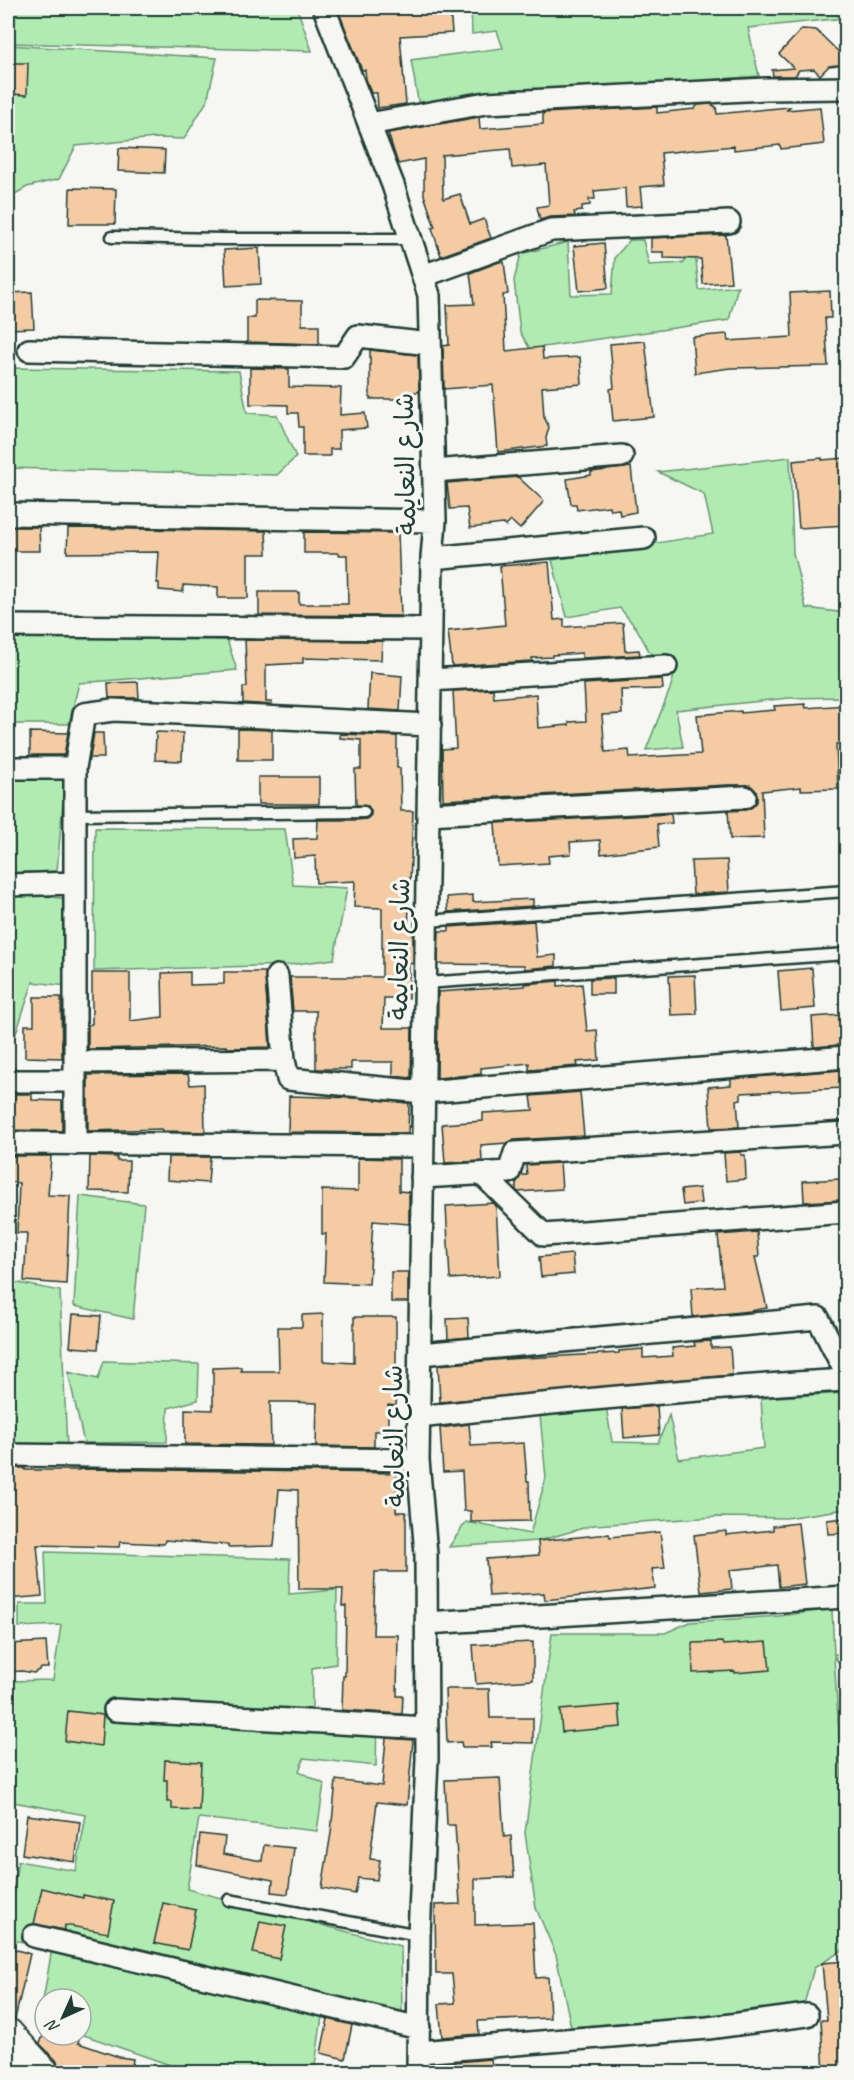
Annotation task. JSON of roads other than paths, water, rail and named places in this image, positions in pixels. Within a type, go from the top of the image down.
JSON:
[{"type":"main road","points":[[8,2034],[43,2073]]},
{"type":"street","name":"شارع النعايمة","points":[[324,8],[393,185],[429,295],[435,521],[432,558],[418,1460],[426,1554],[427,1728],[419,1935],[418,2062]]},
{"type":"street","points":[[369,124],[486,103],[766,89],[846,88]]},
{"type":"street","points":[[423,276],[551,230],[729,222]]},
{"type":"street","points":[[29,350],[344,357],[358,336],[430,344]]},
{"type":"street","points":[[434,471],[622,456]]},
{"type":"street","points":[[8,514],[435,521]]},
{"type":"street","points":[[432,558],[644,538]]},
{"type":"street","points":[[8,626],[431,630]]},
{"type":"street","points":[[430,680],[666,666]]},
{"type":"street","points":[[75,1144],[75,768],[84,714],[125,711],[430,725]]},
{"type":"street","points":[[8,768],[75,768]]},
{"type":"street","points":[[428,814],[745,797]]},
{"type":"street","points":[[8,885],[75,883]]},
{"type":"street","points":[[277,976],[284,1060],[288,1079],[423,1092],[846,1057]]},
{"type":"street","points":[[8,1081],[75,1071],[284,1060]]},
{"type":"street","points":[[422,1177],[509,1172],[515,1153],[846,1133]]},
{"type":"street","points":[[8,1143],[422,1146]]},
{"type":"street","points":[[482,1174],[544,1235],[846,1212]]},
{"type":"street","points":[[420,1354],[818,1318],[846,1373]]},
{"type":"street","points":[[419,1417],[569,1400],[716,1387],[846,1380]]},
{"type":"street","points":[[8,1455],[418,1460]]},
{"type":"street","points":[[426,1623],[846,1597]]},
{"type":"street","points":[[115,1710],[427,1728]]},
{"type":"street","points":[[34,1936],[419,2028]]},
{"type":"street","points":[[418,2062],[807,2015]]},
{"type":"lane","points":[[112,237],[223,240],[410,239]]},
{"type":"lane","points":[[75,815],[364,812]]},
{"type":"lane","points":[[426,921],[846,891]]},
{"type":"lane","points":[[425,983],[846,954]]},
{"type":"lane","points":[[229,1900],[419,1935]]}]
